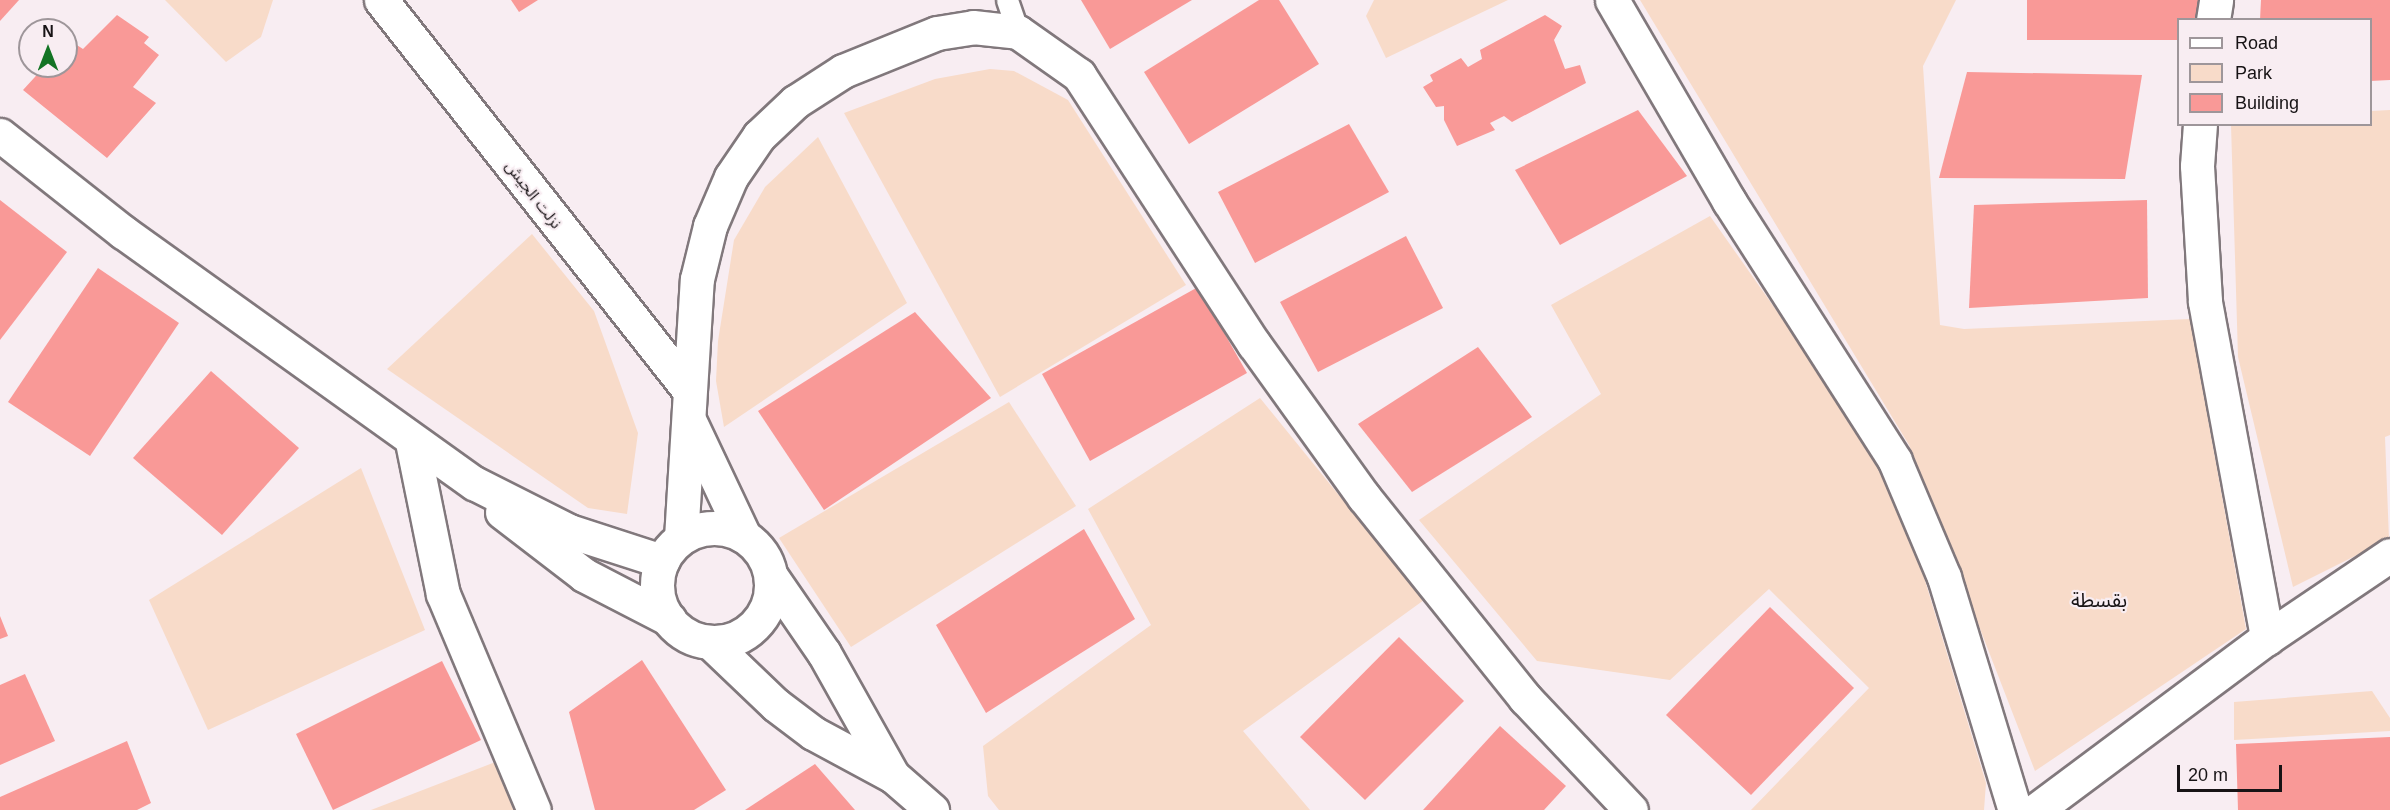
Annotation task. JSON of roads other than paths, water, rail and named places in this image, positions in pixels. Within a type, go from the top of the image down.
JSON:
[{"type":"street","name":"نزلت الجيش","points":[[381,0],[688,389]]},
{"type":"street","points":[[1612,0],[1729,201],[1895,461],[1944,577],[2015,810]]},
{"type":"street","points":[[2213,18],[2216,0]]},
{"type":"street","points":[[932,810],[893,776],[813,733],[710,642],[680,630],[669,619],[659,601],[671,550],[691,424],[688,389],[697,279],[710,226],[731,177],[759,136],[824,82],[896,47],[973,27],[1018,32],[1079,75],[1254,344],[1364,497],[1525,698],[1631,810]]},
{"type":"street","points":[[2200,126],[2197,166],[2205,302],[2267,638]]},
{"type":"street","points":[[0,135],[123,232],[412,442],[474,483],[569,531],[671,550],[712,528],[744,536],[757,546],[771,576],[836,673],[893,776]]},
{"type":"street","points":[[691,424],[744,536]]},
{"type":"street","points":[[412,442],[443,594],[534,810]]},
{"type":"street","points":[[474,483],[574,568],[669,619]]},
{"type":"street","points":[[2036,810],[2267,638],[2390,555]]},
{"type":"street","points":[[710,642],[751,628],[768,604],[771,576]]},
{"type":"lane","points":[[1007,0],[1018,32]]},
{"type":"district","name":"بقسطة","points":[[2099,600]]}]
